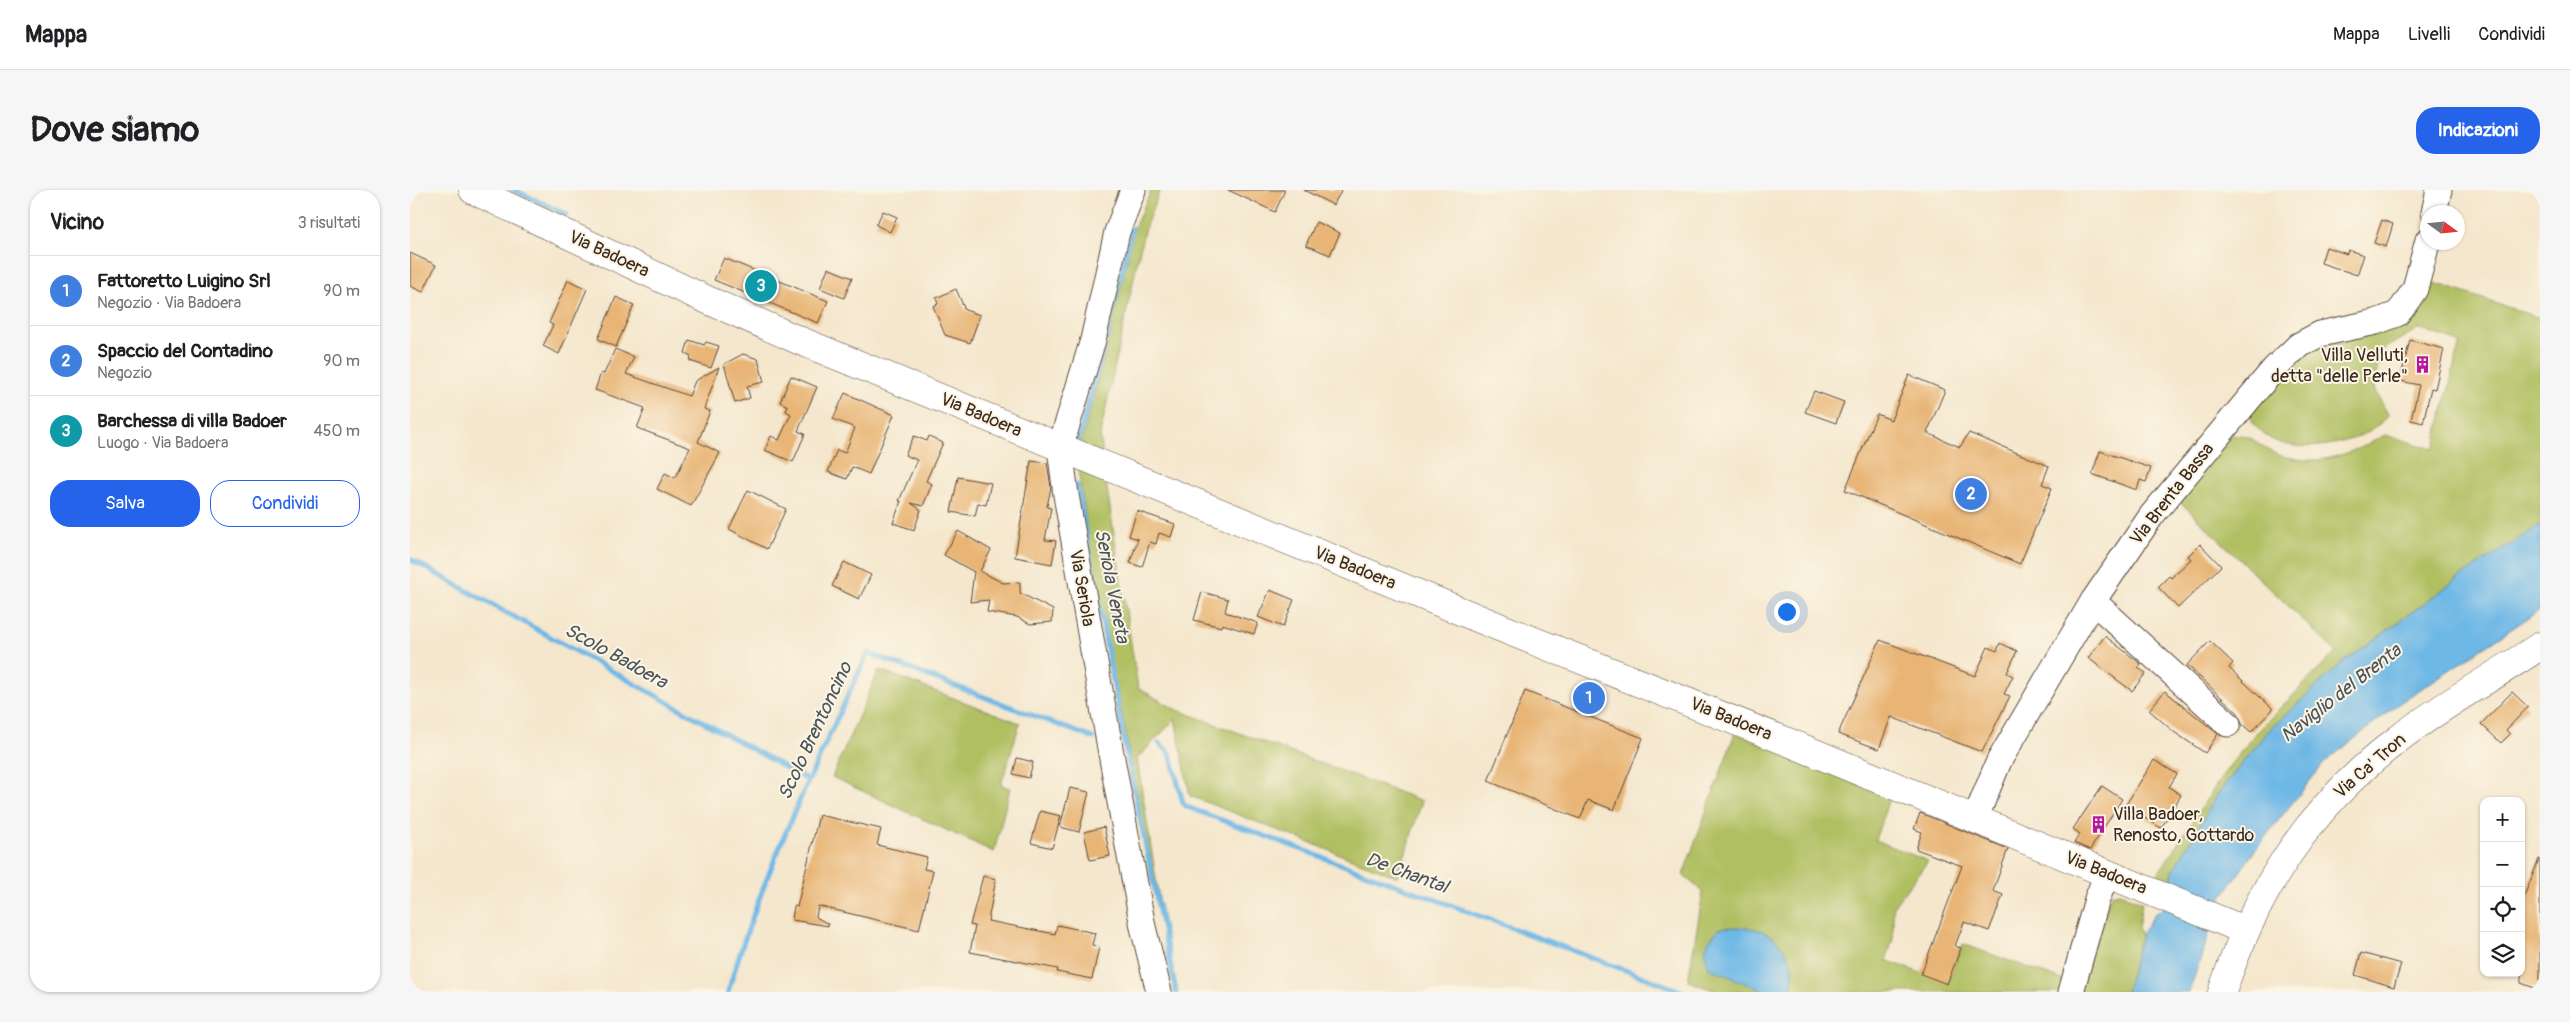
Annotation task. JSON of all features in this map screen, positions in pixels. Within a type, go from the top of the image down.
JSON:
[{"type":"main road","name":"Via Badoera","points":[[473,190],[702,298],[1069,451],[2244,930]]},
{"type":"main road","name":"Via Ca' Tron","points":[[2222,992],[2244,930],[2258,902],[2294,846],[2349,781],[2391,745],[2430,716],[2540,646]]},
{"type":"street","name":"Via Seriola","points":[[1133,190],[1117,232],[1093,340],[1069,451],[1066,495],[1143,927],[1159,992]]},
{"type":"street","points":[[2436,205],[2439,190]]},
{"type":"street","name":"Via Brenta Bassa","points":[[1975,819],[1998,761],[2093,601],[2152,515],[2289,353],[2304,342],[2320,334],[2376,322],[2397,314],[2404,308],[2415,289],[2425,250]]},
{"type":"street","points":[[2093,601],[2228,724]]},
{"type":"street","points":[[2071,992],[2097,899],[2107,874]]},
{"type":"green space","points":[[1160,190],[1144,231],[1100,435],[1103,457],[1080,447],[1113,323],[1134,228],[1151,191]]},
{"type":"green space","points":[[2426,280],[2540,318],[2540,525],[2463,575],[2341,664],[2267,732],[2219,792],[2175,867],[2172,875],[2172,886],[2155,878],[2227,769],[2260,728],[2336,652],[2180,502],[2228,437],[2234,435],[2250,438],[2278,455],[2304,460],[2317,460],[2340,455],[2385,435],[2434,449],[2460,342],[2418,329],[2380,351],[2374,389],[2389,416],[2364,434],[2334,444],[2299,446],[2283,444],[2269,438],[2257,427],[2249,413],[2299,356],[2334,340]]},
{"type":"green space","points":[[1077,463],[1105,476],[1138,688],[1175,709],[1422,801],[1398,877],[1190,796],[1175,719],[1137,759],[1161,911],[1178,992],[1176,992],[1140,822],[1125,728],[1103,629]]},
{"type":"green space","points":[[879,670],[1020,723],[1001,785],[1010,788],[994,852],[832,777]]},
{"type":"green space","points":[[1735,733],[1891,793],[1875,840],[1928,861],[1893,907],[1893,939],[1886,960],[1947,983],[1963,944],[2065,981],[2063,992],[1719,992],[1688,981],[1703,892],[1683,875]]},
{"type":"green space","points":[[2119,893],[2142,902],[2138,928],[2141,935],[2126,992],[2078,992],[2111,895]]},
{"type":"water","name":"Naviglio del Brenta","points":[[2540,525],[2540,610],[2401,702],[2325,762],[2258,846],[2222,897],[2189,992],[2126,992],[2141,935],[2154,914],[2162,910],[2172,886],[2172,875],[2175,867],[2219,792],[2267,732],[2341,664],[2463,575]]},
{"type":"water","points":[[1735,927],[1763,931],[1773,938],[1785,951],[1792,967],[1793,975],[1789,990],[1766,992],[1709,968],[1706,950],[1711,937],[1720,928]]},
{"type":"building","points":[[1228,190],[1285,190],[1275,212]]},
{"type":"building","points":[[1304,190],[1342,190],[1333,205]]},
{"type":"building","points":[[883,211],[897,217],[890,232],[876,225]]},
{"type":"building","points":[[2382,220],[2393,224],[2386,247],[2374,243]]},
{"type":"building","points":[[1316,222],[1340,233],[1330,255],[1306,245]]},
{"type":"building","points":[[2326,247],[2347,254],[2348,250],[2364,255],[2357,275],[2321,263]]},
{"type":"building","points":[[410,253],[436,265],[423,292],[410,286]]},
{"type":"building","points":[[724,258],[828,301],[818,323],[714,280]]},
{"type":"building","points":[[828,268],[852,278],[844,298],[820,288]]},
{"type":"building","points":[[568,280],[587,289],[559,354],[543,346],[553,325],[549,323]]},
{"type":"building","points":[[956,289],[965,310],[980,315],[970,343],[945,335],[933,306],[938,304],[936,298]]},
{"type":"building","points":[[616,297],[634,305],[616,347],[598,339]]},
{"type":"building","points":[[689,340],[704,345],[706,342],[719,346],[711,368],[690,361],[691,356],[685,353]]},
{"type":"building","name":"Villa Velluti, detta \"delle Perle\"","points":[[2410,340],[2444,349],[2435,389],[2431,388],[2423,423],[2411,420],[2419,385],[2400,381]]},
{"type":"building","points":[[615,349],[634,357],[626,374],[689,396],[695,381],[719,367],[704,409],[710,411],[698,442],[720,453],[691,506],[657,489],[665,473],[675,478],[690,448],[637,428],[645,408],[595,390],[601,373],[604,374]]},
{"type":"building","points":[[743,354],[758,359],[764,382],[747,386],[750,398],[735,403],[724,364]]},
{"type":"building","points":[[1909,375],[1945,390],[1927,433],[1960,447],[1969,433],[2049,466],[2042,484],[2052,488],[2020,564],[1845,490],[1877,414],[1891,420]]},
{"type":"building","points":[[791,376],[817,387],[798,431],[805,434],[793,462],[765,450],[771,436],[779,440],[791,414],[786,411],[788,406],[780,402]]},
{"type":"building","points":[[1814,391],[1844,402],[1836,423],[1805,412]]},
{"type":"building","points":[[845,393],[894,415],[869,474],[852,467],[847,479],[828,472],[837,450],[845,453],[855,428],[833,419]]},
{"type":"building","points":[[914,436],[927,441],[929,436],[943,443],[926,481],[932,484],[923,506],[911,503],[921,510],[914,530],[893,523],[901,501],[899,501],[917,460],[905,455]]},
{"type":"building","points":[[2100,451],[2151,468],[2146,482],[2140,480],[2137,490],[2092,474]]},
{"type":"building","points":[[1031,461],[1047,463],[1051,487],[1047,507],[1051,508],[1045,540],[1056,541],[1052,564],[1015,557]]},
{"type":"building","points":[[958,477],[991,483],[986,505],[978,503],[975,516],[951,512]]},
{"type":"building","points":[[748,490],[786,509],[767,549],[729,529]]},
{"type":"building","points":[[1137,511],[1175,524],[1171,537],[1159,533],[1156,544],[1150,542],[1142,567],[1130,563],[1138,539],[1129,536]]},
{"type":"building","points":[[958,531],[991,550],[980,571],[1003,583],[1020,582],[1020,593],[1053,610],[1052,622],[1030,624],[1017,617],[987,612],[989,600],[970,602],[974,572],[944,555]]},
{"type":"building","points":[[2200,544],[2221,566],[2178,608],[2158,587],[2169,576],[2171,578],[2191,559],[2188,556]]},
{"type":"building","points":[[844,562],[871,575],[859,599],[832,586]]},
{"type":"building","points":[[1270,590],[1294,600],[1283,627],[1258,617]]},
{"type":"building","points":[[1202,592],[1228,599],[1225,612],[1258,623],[1254,634],[1222,624],[1221,627],[1194,620]]},
{"type":"building","points":[[2105,636],[2141,664],[2138,668],[2146,673],[2132,691],[2088,658]]},
{"type":"building","points":[[1880,640],[1975,676],[1988,647],[1997,651],[2000,643],[2017,651],[2007,673],[2013,676],[2004,694],[2010,696],[1982,752],[1891,717],[1879,749],[1838,734]]},
{"type":"building","points":[[2210,641],[2233,663],[2229,668],[2273,709],[2251,732],[2242,724],[2238,713],[2187,665]]},
{"type":"building","points":[[1525,691],[1643,738],[1614,810],[1588,800],[1580,819],[1488,781]]},
{"type":"building","points":[[2165,691],[2218,734],[2205,753],[2174,732],[2149,710]]},
{"type":"building","points":[[2512,692],[2528,707],[2506,730],[2510,734],[2501,743],[2481,724]]},
{"type":"building","points":[[1017,758],[1033,762],[1029,778],[1013,774]]},
{"type":"building","points":[[2154,760],[2177,774],[2169,787],[2181,795],[2161,828],[2125,806]]},
{"type":"building","points":[[2102,786],[2122,799],[2090,850],[2074,843],[2080,834],[2073,829]]},
{"type":"building","points":[[1070,788],[1089,792],[1079,832],[1060,827]]},
{"type":"building","points":[[1040,811],[1061,816],[1052,848],[1031,843]]},
{"type":"building","points":[[1920,813],[2008,849],[1993,891],[2003,895],[1989,931],[1964,922],[1955,946],[1961,948],[1947,984],[1921,974],[1962,866],[1916,849],[1922,832],[1914,829]]},
{"type":"building","points":[[819,815],[881,829],[877,845],[927,857],[924,869],[933,871],[919,930],[818,906],[816,917],[828,924],[828,926],[792,920],[794,906],[797,907]]},
{"type":"building","points":[[1104,827],[1110,856],[1090,860],[1084,832]]},
{"type":"building","points":[[2540,859],[2540,990],[2521,983],[2521,977],[2525,977],[2525,894]]},
{"type":"building","points":[[983,876],[996,879],[988,921],[1055,934],[1057,925],[1095,933],[1092,945],[1099,947],[1092,979],[1057,972],[1058,969],[970,952],[975,926],[970,925]]},
{"type":"building","points":[[2361,953],[2401,964],[2394,987],[2355,975]]},
{"type":"waterway","points":[[514,190],[566,214]]},
{"type":"waterway","name":"Seriola Veneta","points":[[1106,339],[1132,228]]},
{"type":"waterway","name":"Seriola Veneta","points":[[1077,445],[1103,349]]},
{"type":"waterway","name":"Scolo Brentoncino","points":[[1077,485],[1124,741],[1176,992]]},
{"type":"waterway","name":"Scolo Badoera","points":[[410,559],[808,780]]},
{"type":"waterway","name":"Scolo Brentoncino","points":[[728,992],[757,905],[791,820],[868,653],[1093,738]]},
{"type":"waterway","name":"De Chantal","points":[[1159,743],[1170,753],[1183,803],[1187,807],[1684,992]]},
{"type":"place","name":"Barchessa di villa Badoer","points":[[761,286]]},
{"type":"place","name":"Villa Velluti, detta \"delle Perle\"","points":[[2422,365]]},
{"type":"place","name":"Spaccio del Contadino","points":[[1971,494]]},
{"type":"place","name":"Fattoretto Luigino Srl","points":[[1589,698]]},
{"type":"place","name":"Villa Badoer, Renosto, Gottardo","points":[[2099,824]]}]
